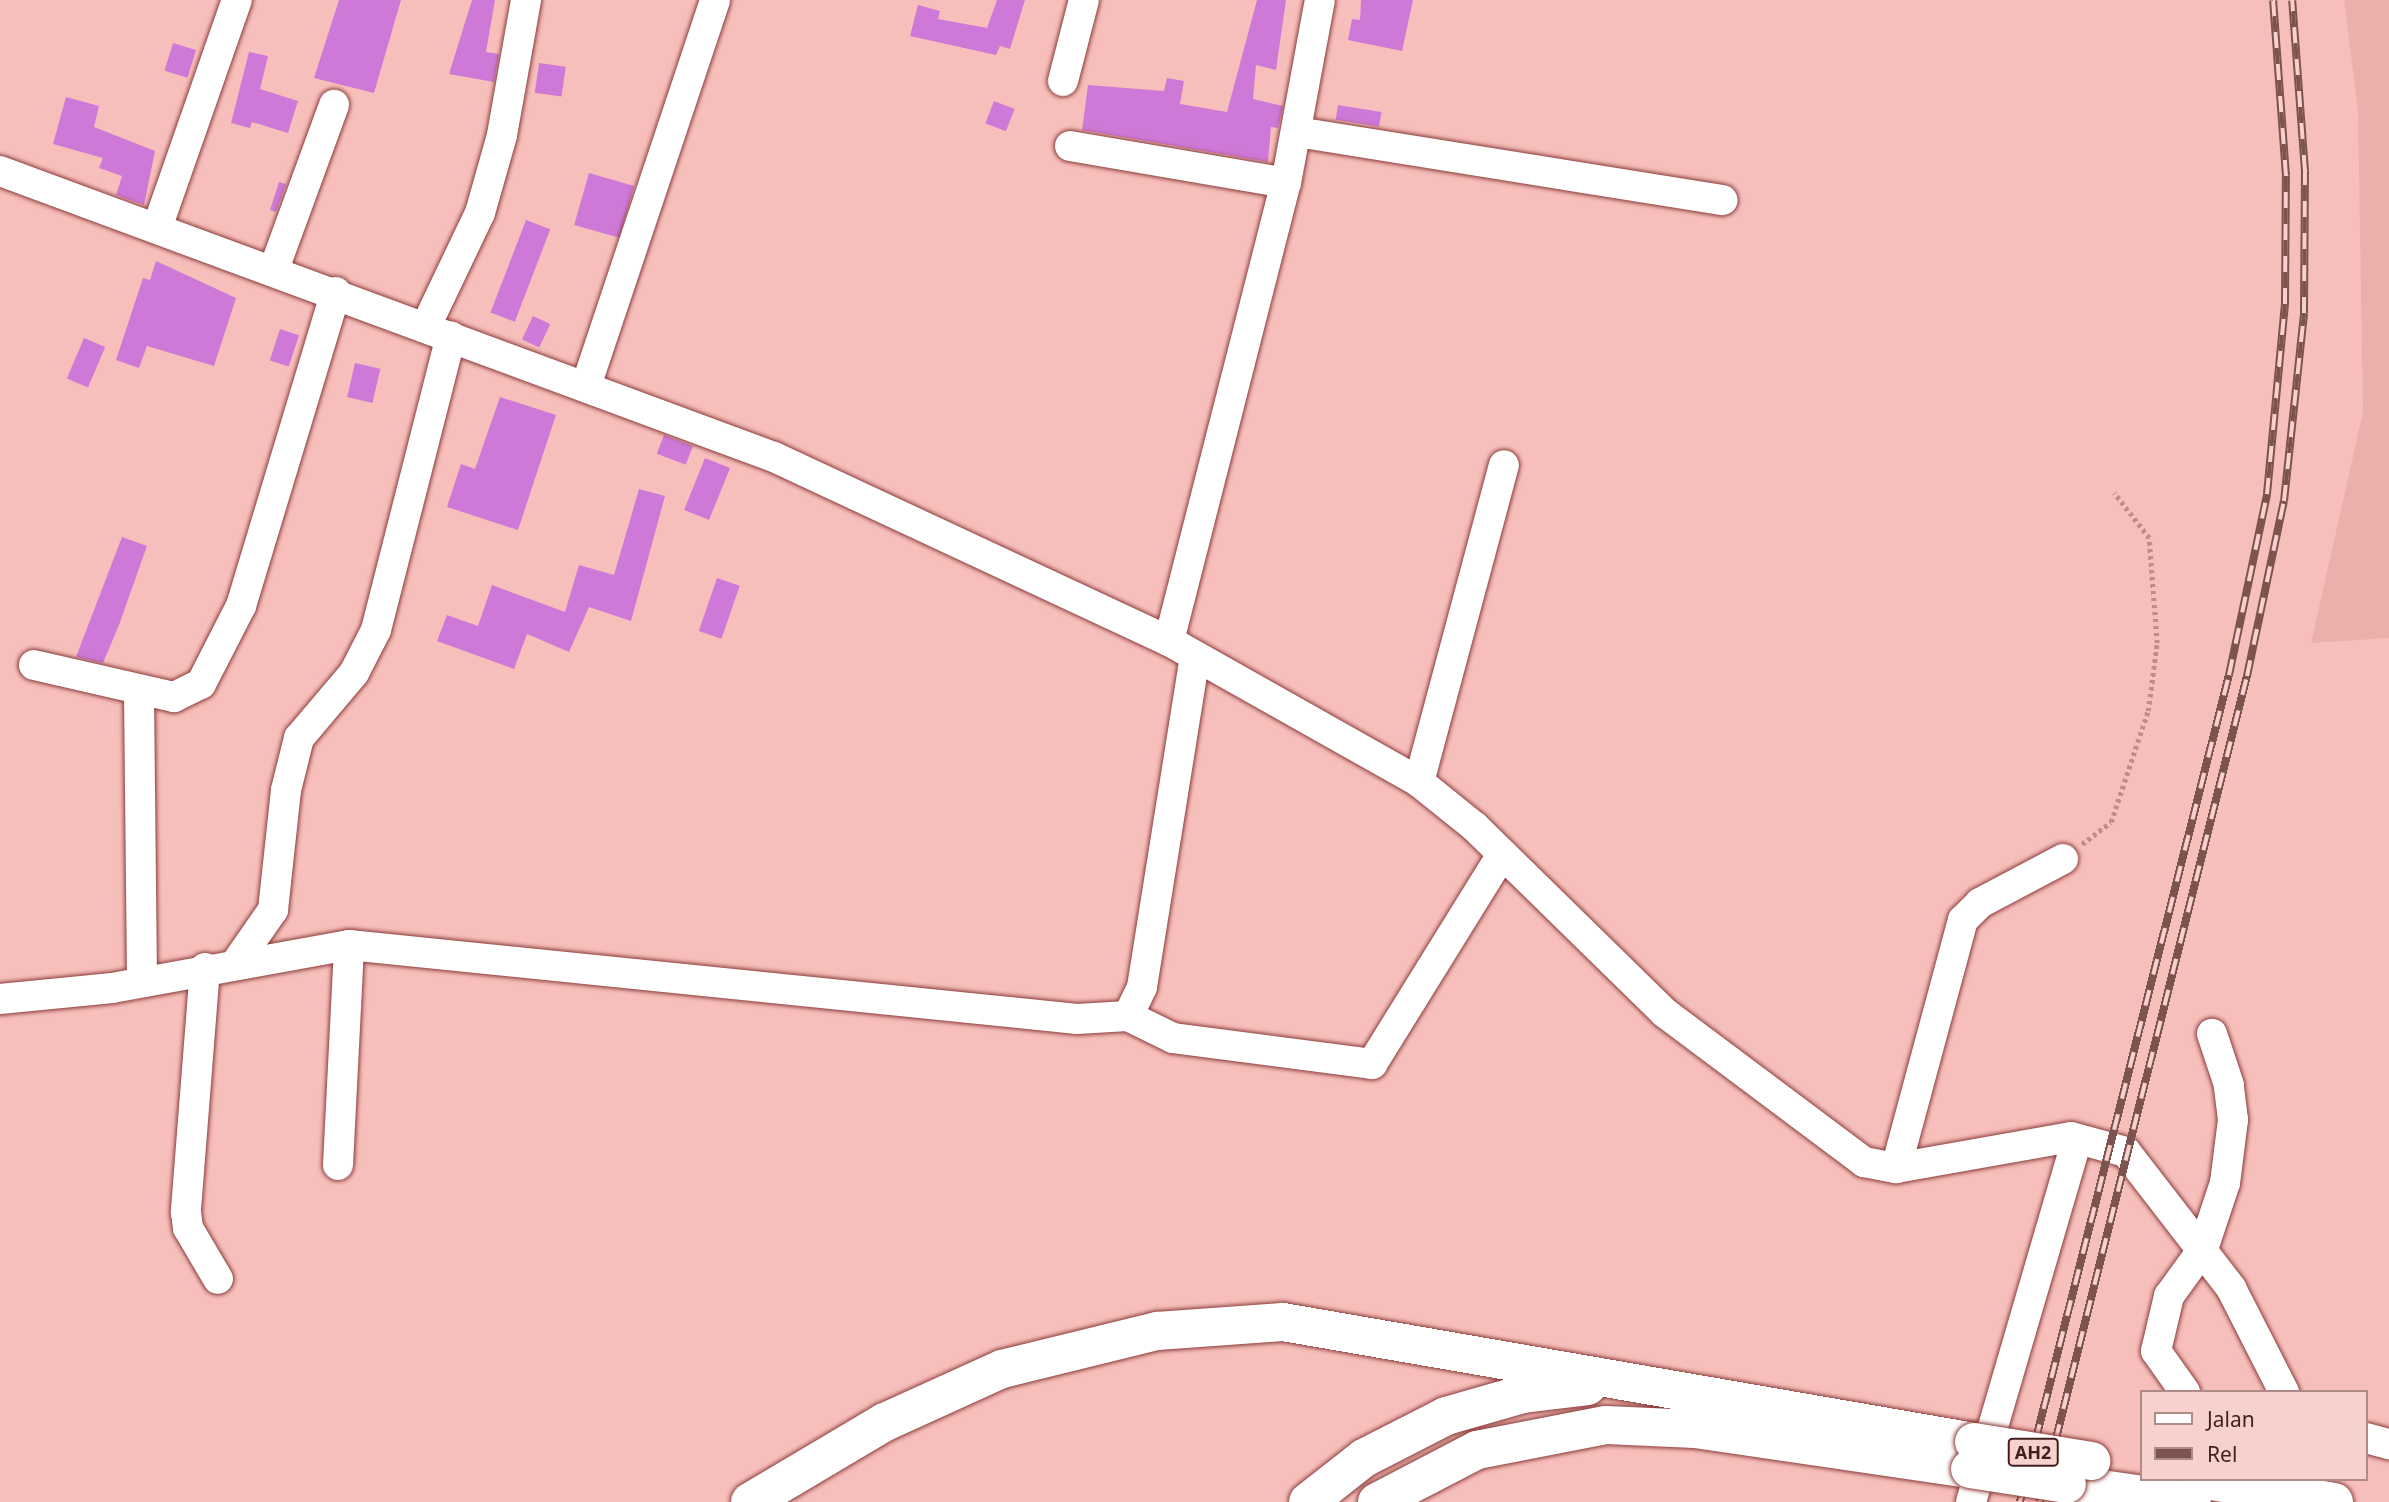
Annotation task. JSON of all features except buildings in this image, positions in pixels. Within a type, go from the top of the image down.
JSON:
[{"type":"highway","points":[[750,1502],[949,1390],[1075,1347],[1157,1331],[1283,1322],[1729,1400],[1972,1471]]},
{"type":"highway","points":[[1308,1502],[1402,1436],[1523,1394],[1618,1387],[1729,1400]]},
{"type":"highway","points":[[1377,1502],[1477,1450],[1606,1425],[1695,1429],[1972,1471],[2089,1474],[2140,1469]]},
{"type":"highway","points":[[2089,1474],[2192,1502]]},
{"type":"highway","points":[[2212,1481],[2334,1502]]},
{"type":"street","points":[[158,228],[237,0]]},
{"type":"street","points":[[236,963],[273,910],[286,790],[299,738],[354,673],[380,617],[439,331],[480,213],[502,135],[526,0]]},
{"type":"street","points":[[587,383],[715,0]]},
{"type":"street","points":[[1063,81],[1084,0]]},
{"type":"street","points":[[1169,641],[1286,183],[1320,0]]},
{"type":"street","points":[[274,269],[334,105]]},
{"type":"street","points":[[1297,132],[1723,200]]},
{"type":"street","points":[[1070,146],[1286,183]]},
{"type":"street","points":[[0,171],[587,383],[896,510],[1169,641],[1419,782],[1502,853],[1716,1054],[1841,1149],[1896,1168],[2077,1140],[2126,1152],[2203,1249],[2253,1325],[2283,1390]]},
{"type":"street","points":[[34,665],[139,692],[190,694],[210,672],[241,606],[283,480],[336,292]]},
{"type":"street","points":[[1419,782],[1504,465]]},
{"type":"street","points":[[1128,1016],[1142,987],[1195,656]]},
{"type":"street","points":[[139,692],[142,981]]},
{"type":"street","points":[[0,999],[142,981],[349,945],[1049,1016],[1128,1016],[1173,1038],[1371,1064],[1502,853]]},
{"type":"street","points":[[1896,1168],[1963,920],[1980,903],[2063,859]]},
{"type":"street","points":[[338,1165],[349,945]]},
{"type":"street","points":[[205,968],[186,1212],[188,1228],[218,1279]]},
{"type":"street","points":[[2184,1390],[2157,1350],[2169,1296],[2203,1249],[2225,1183],[2233,1120],[2212,1034]]},
{"type":"street","points":[[1972,1471],[2077,1140]]},
{"type":"street","points":[[2368,1439],[2389,1444]]},
{"type":"path","points":[[2063,859],[2111,822],[2148,710],[2157,583],[2149,538],[2114,493]]},
{"type":"shaded area","points":[[2344,0],[2389,0],[2389,638],[2311,643],[2363,412],[2358,110]]},
{"type":"railway","points":[[2020,1502],[2229,675],[2267,494],[2285,304],[2286,176],[2273,0]]},
{"type":"railway","points":[[2040,1502],[2247,676],[2284,501],[2304,313],[2305,171],[2292,0]]}]
